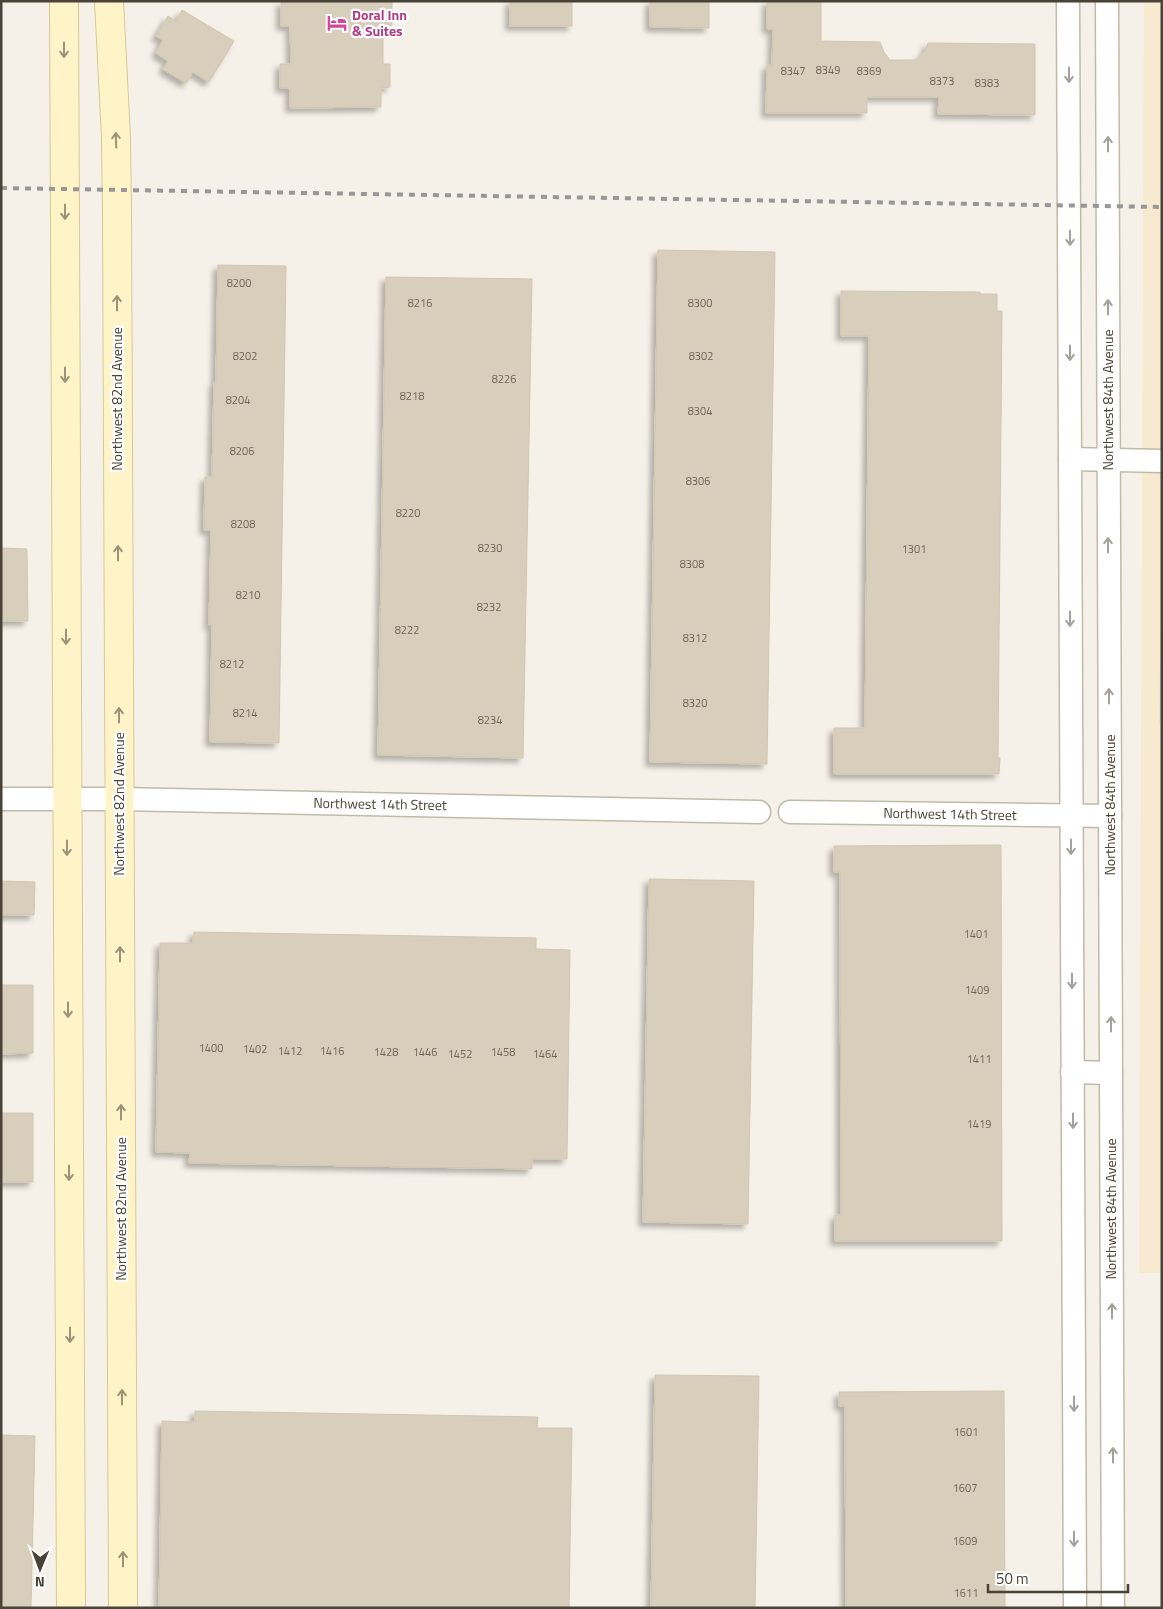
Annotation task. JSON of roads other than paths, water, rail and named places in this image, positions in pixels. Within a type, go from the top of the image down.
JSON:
[{"type":"street","points":[[64,1],[71,1608]]},
{"type":"street","name":"Northwest 82nd Avenue","points":[[109,1],[117,190],[123,1608]]},
{"type":"street","points":[[1068,1],[1075,1608]]},
{"type":"street","name":"Northwest 84th Avenue","points":[[1107,1],[1113,1608]]},
{"type":"street","points":[[1070,459],[1162,461]]},
{"type":"street","name":"Northwest 14th Street","points":[[1,799],[119,799],[758,812]]},
{"type":"street","name":"Northwest 14th Street","points":[[790,812],[1110,816]]},
{"type":"street","points":[[1072,1072],[1111,1072]]},
{"type":"railway","points":[[1,188],[1162,207]]},
{"type":"place","name":"Doral Inn & Suites","points":[[337,23]]}]
